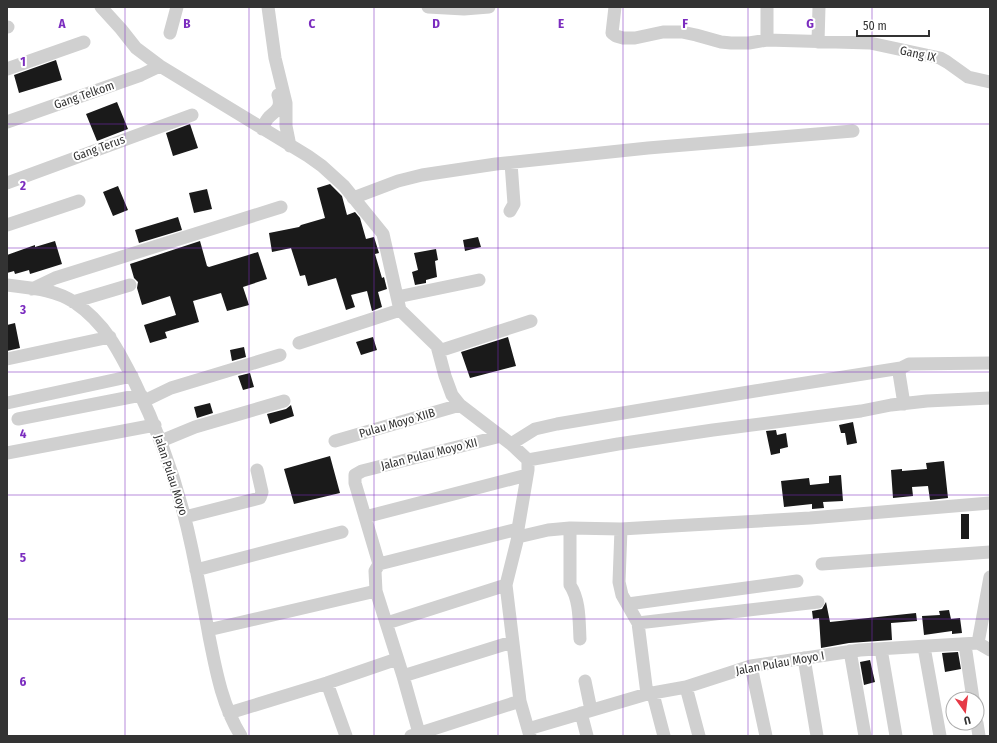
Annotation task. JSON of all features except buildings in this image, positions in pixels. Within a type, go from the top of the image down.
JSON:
[{"type":"street","points":[[101,7],[122,29],[136,48],[160,66],[288,136],[344,186],[383,234],[400,310],[434,344],[444,350],[531,321]]},
{"type":"street","points":[[170,33],[177,7]]},
{"type":"street","points":[[264,7],[272,71],[279,98],[277,110],[265,124]]},
{"type":"street","points":[[268,7],[276,64],[286,103],[288,136]]},
{"type":"street","points":[[428,7],[464,9],[489,7]]},
{"type":"street","name":"Gang IX","points":[[615,7],[612,33],[623,38],[635,38],[662,32],[682,32],[721,42],[731,43],[749,43],[767,39],[870,43],[940,58],[968,77],[990,82]]},
{"type":"street","points":[[767,7],[767,39]]},
{"type":"street","points":[[818,42],[819,7]]},
{"type":"street","points":[[7,69],[84,42]]},
{"type":"street","name":"Gang Telkom","points":[[7,122],[134,77],[160,66]]},
{"type":"street","name":"Gang Terus","points":[[7,182],[192,115]]},
{"type":"street","points":[[353,198],[398,181],[422,175],[511,163],[648,148],[853,131]]},
{"type":"street","points":[[510,211],[514,204],[511,163]]},
{"type":"street","points":[[7,225],[79,201]]},
{"type":"street","points":[[32,289],[63,276],[281,207]]},
{"type":"street","points":[[397,298],[479,280]]},
{"type":"street","points":[[74,302],[130,285]]},
{"type":"street","name":"Jalan Pulau Moyo","points":[[7,286],[54,293],[74,302],[100,324],[110,337],[132,376],[155,425],[173,474],[185,517],[221,690],[229,713],[241,736]]},
{"type":"street","points":[[299,343],[400,310]]},
{"type":"street","points":[[7,359],[110,337]]},
{"type":"street","points":[[444,350],[445,376],[452,395],[460,405],[506,440],[528,460]]},
{"type":"street","points":[[18,419],[142,398],[280,355]]},
{"type":"street","name":"Jalan Pulau Moyo XII","points":[[365,517],[355,483],[355,475],[358,472],[506,440],[535,429],[557,424],[901,368],[909,364],[990,363]]},
{"type":"street","points":[[901,368],[899,373],[904,404]]},
{"type":"street","points":[[7,403],[132,376]]},
{"type":"street","points":[[528,460],[669,436],[904,404],[927,401],[990,398]]},
{"type":"street","points":[[161,441],[195,427],[284,401]]},
{"type":"street","name":"Pulau Moyo XIIB","points":[[335,441],[460,405]]},
{"type":"street","points":[[7,453],[155,425]]},
{"type":"street","points":[[528,460],[523,534],[506,585],[520,701],[529,733]]},
{"type":"street","points":[[185,517],[260,498],[262,492],[257,470]]},
{"type":"street","points":[[520,701],[415,735],[403,676],[376,591],[375,571],[379,564],[365,517],[527,475]]},
{"type":"street","points":[[379,564],[548,530],[570,528],[621,529],[810,518],[990,503]]},
{"type":"street","points":[[570,528],[570,586],[575,592],[577,601],[580,639]]},
{"type":"street","points":[[621,529],[619,582],[622,595],[638,623],[650,694],[664,736]]},
{"type":"street","points":[[196,570],[342,532]]},
{"type":"street","points":[[822,564],[990,552]]},
{"type":"street","points":[[990,577],[978,643],[990,650]]},
{"type":"street","points":[[628,604],[797,581]]},
{"type":"street","points":[[387,623],[506,585]]},
{"type":"street","points":[[208,630],[376,591]]},
{"type":"street","points":[[638,623],[818,602]]},
{"type":"street","points":[[403,676],[512,642]]},
{"type":"street","name":"Jalan Pulau Moyo I","points":[[529,733],[586,712],[650,694],[686,687],[751,666],[850,651],[978,643]]},
{"type":"street","points":[[965,644],[972,691]]},
{"type":"street","points":[[924,647],[940,736]]},
{"type":"street","points":[[881,649],[896,736]]},
{"type":"street","points":[[850,651],[865,736]]},
{"type":"street","points":[[804,658],[817,736]]},
{"type":"street","points":[[229,713],[397,659]]},
{"type":"street","points":[[751,666],[766,736]]},
{"type":"street","points":[[585,681],[587,736]]},
{"type":"street","points":[[327,682],[346,736]]},
{"type":"street","points":[[686,687],[699,736]]}]
